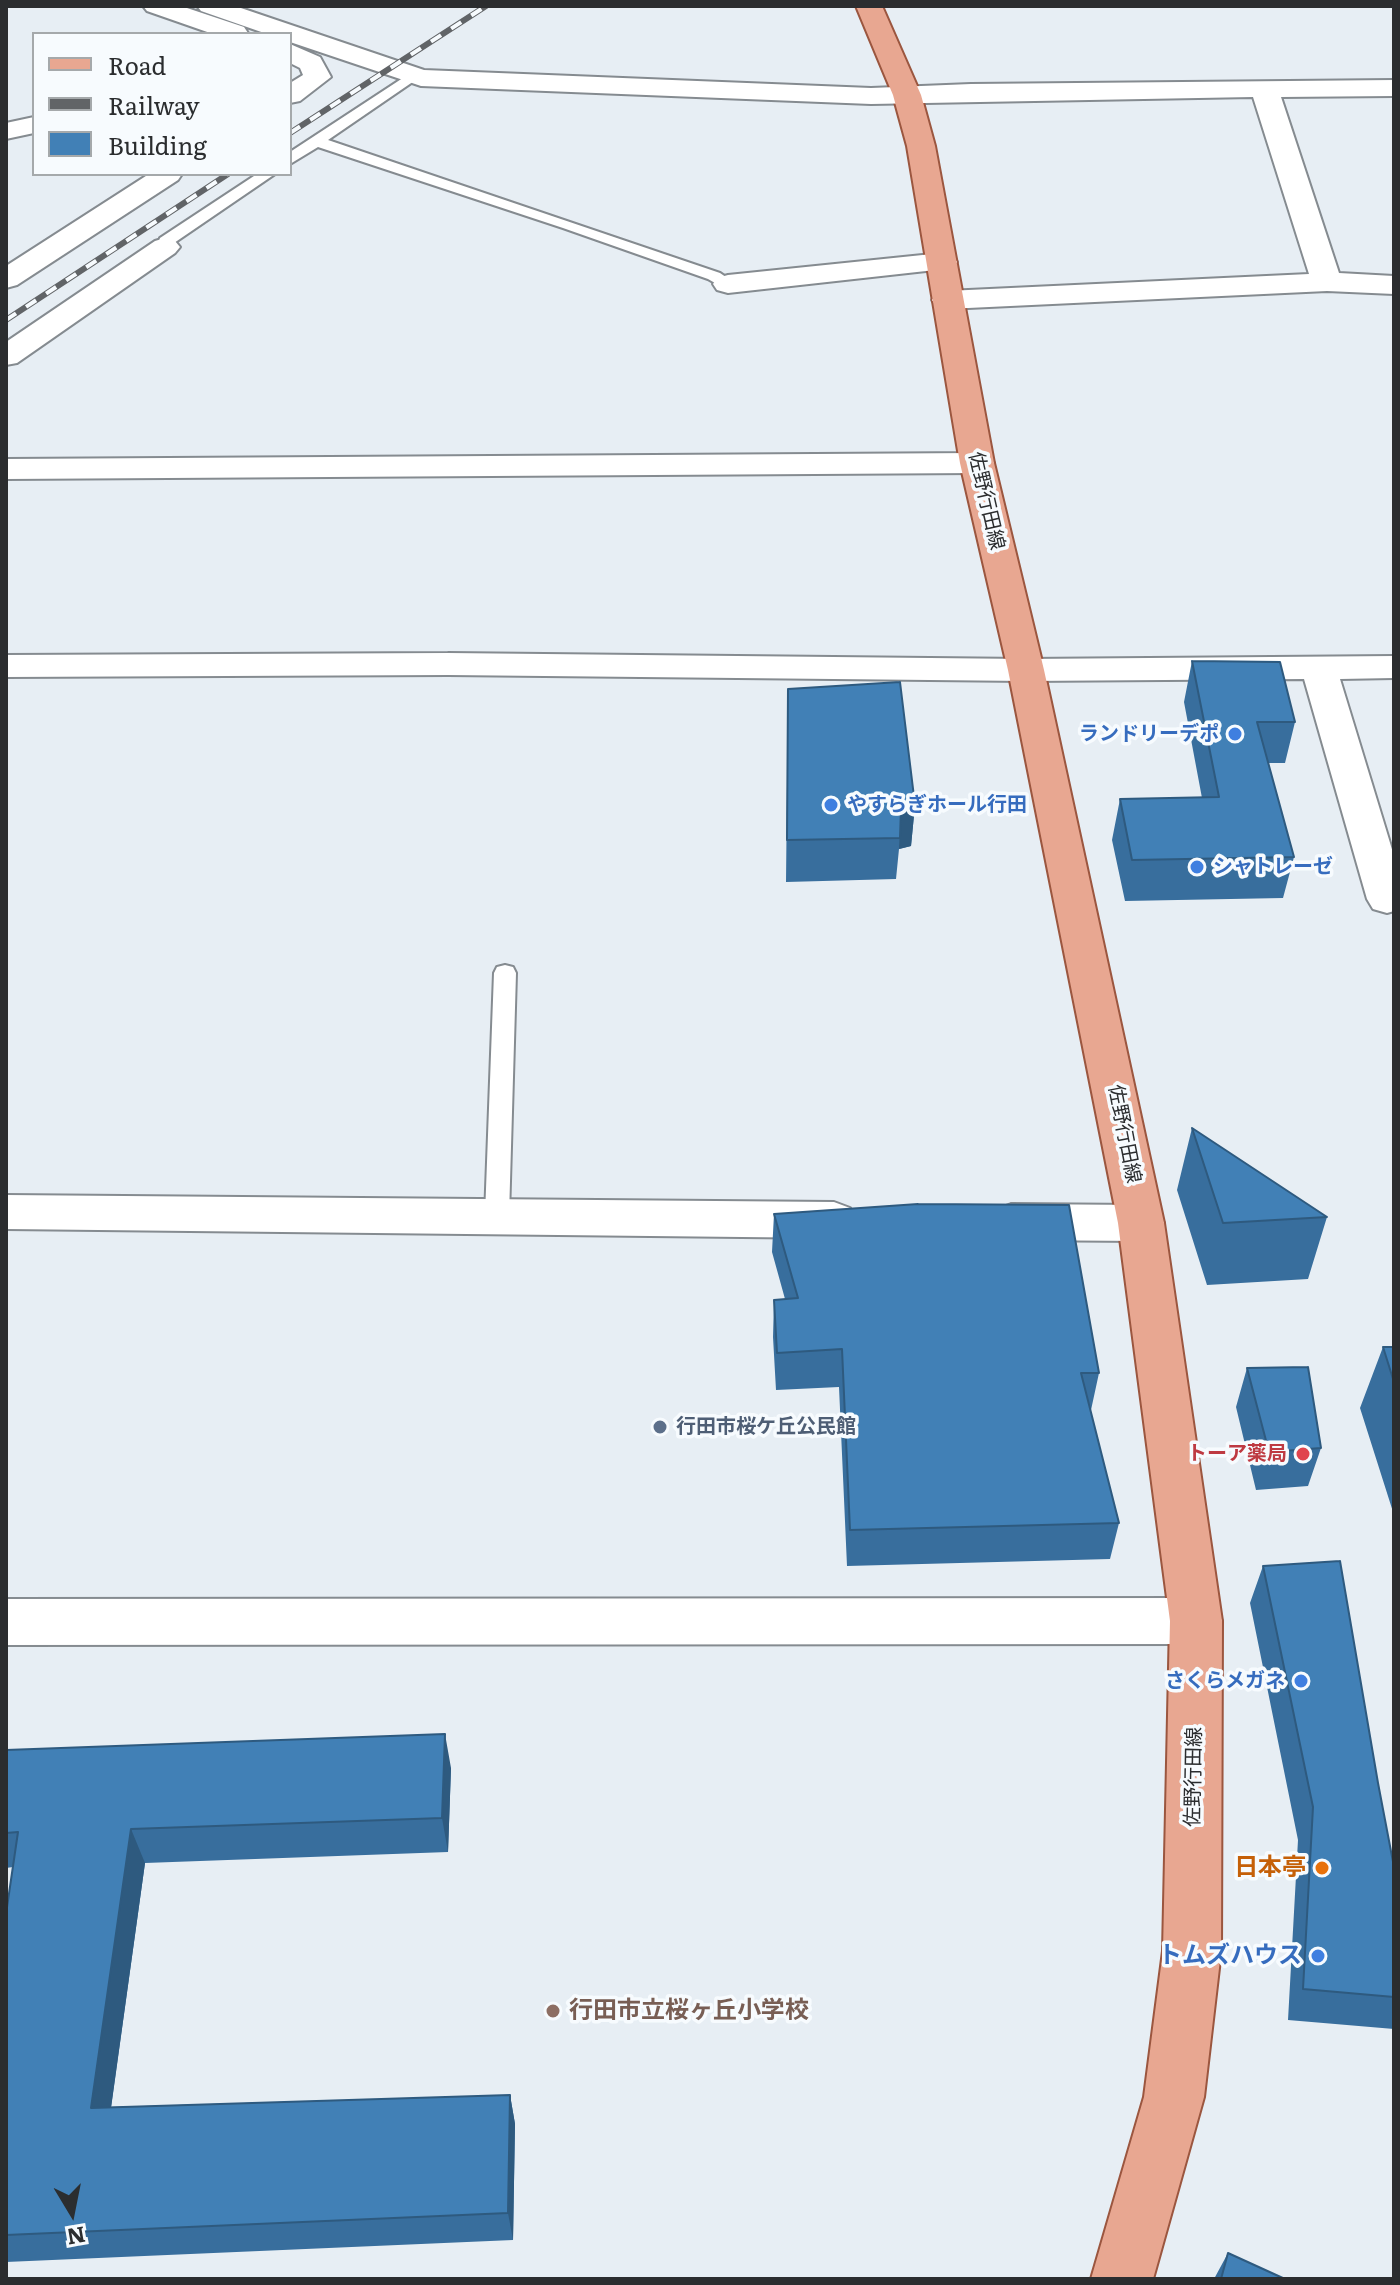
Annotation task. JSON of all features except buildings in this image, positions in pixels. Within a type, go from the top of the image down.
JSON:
[{"type":"main road","name":"佐野行田線","points":[[869,6],[907,95],[921,146],[977,463],[1026,670],[1118,1103],[1141,1223],[1196,1621],[1192,1951],[1174,2097],[1122,2279]]},
{"type":"street","points":[[156,6],[231,32]]},
{"type":"street","points":[[210,6],[285,32]]},
{"type":"street","points":[[292,34],[412,76],[907,95],[1394,88]]},
{"type":"street","points":[[292,94],[318,77],[297,62]]},
{"type":"street","points":[[1265,91],[1327,282]]},
{"type":"street","points":[[6,131],[32,125]]},
{"type":"street","points":[[6,279],[165,176]]},
{"type":"street","points":[[6,356],[165,247]]},
{"type":"street","points":[[728,284],[945,281],[1327,282],[1394,285]]},
{"type":"street","points":[[6,469],[977,463]]},
{"type":"street","points":[[6,666],[448,664],[1026,670],[1394,667]]},
{"type":"street","points":[[1319,668],[1387,899]]},
{"type":"street","points":[[6,1212],[874,1220]]},
{"type":"street","points":[[968,1221],[1141,1223]]},
{"type":"street","points":[[6,1622],[1196,1621]]},
{"type":"lane","points":[[292,158],[412,76]]},
{"type":"lane","points":[[317,141],[584,230],[714,276],[728,284]]},
{"type":"lane","points":[[165,247],[166,241],[264,176]]},
{"type":"lane","points":[[497,1216],[505,973]]},
{"type":"railway","points":[[292,132],[486,6]]},
{"type":"railway","points":[[6,320],[225,176]]},
{"type":"place","name":"ランドリーデポ","points":[[1235,734]]},
{"type":"place","name":"やすらぎホール行田","points":[[831,805]]},
{"type":"place","name":"シャトレーゼ","points":[[1197,867]]},
{"type":"place","name":"行田市桜ケ丘公民館","points":[[660,1427]]},
{"type":"place","name":"トーア薬局","points":[[1303,1454]]},
{"type":"place","name":"さくらメガネ","points":[[1301,1681]]},
{"type":"place","name":"日本亭","points":[[1322,1868]]},
{"type":"place","name":"トムズハウス","points":[[1318,1956]]},
{"type":"place","name":"行田市立桜ヶ丘小学校","points":[[553,2011]]}]
